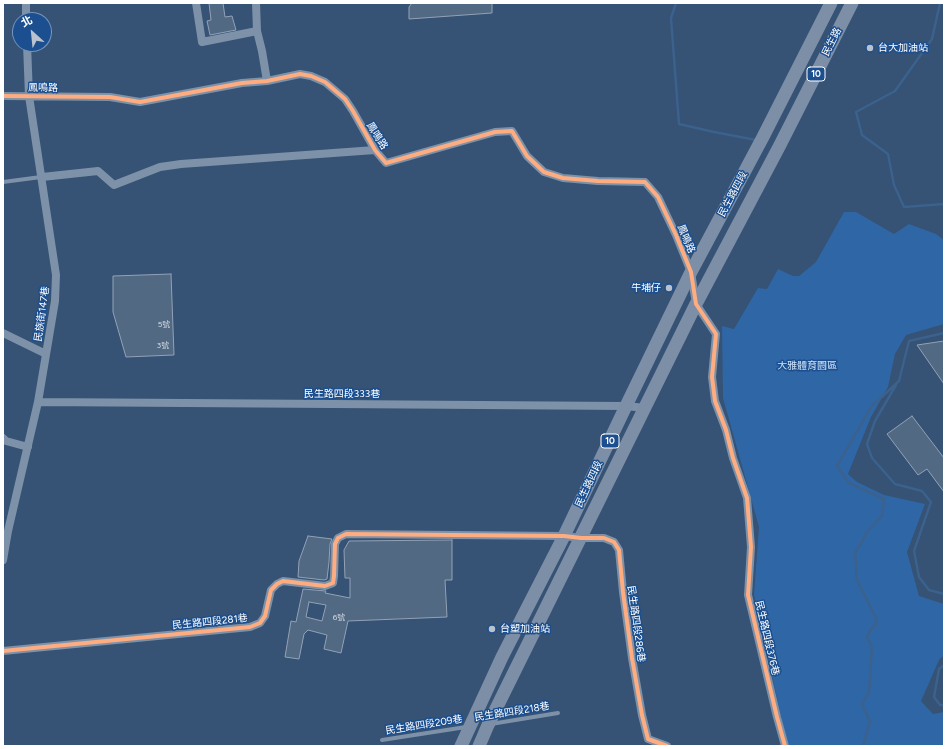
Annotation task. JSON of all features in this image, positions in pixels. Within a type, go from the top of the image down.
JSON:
[{"type":"main road","name":"民生路","points":[[763,137],[831,3]]},
{"type":"main road","name":"民生路","points":[[780,145],[852,3]]},
{"type":"main road","name":"民生路四段","points":[[479,746],[479,726],[502,657],[564,536],[691,272],[763,137]]},
{"type":"main road","name":"民生路四段","points":[[460,746],[479,726],[581,538],[696,304],[780,145]]},
{"type":"street","points":[[196,3],[202,42],[257,32]]},
{"type":"street","points":[[256,3],[257,32],[267,81]]},
{"type":"street","name":"民族街147巷","points":[[3,560],[6,531],[38,402],[55,301],[56,275],[29,96],[26,52]]},
{"type":"street","name":"鳳鳴路","points":[[3,96],[110,97],[140,102],[242,83],[267,81],[300,74],[311,76],[325,82],[345,100],[353,111],[375,150],[386,163],[495,132],[512,131],[527,156],[544,172],[563,178],[598,181],[645,182],[658,197],[676,235],[691,272],[696,304]]},
{"type":"street","points":[[42,177],[98,171],[114,185],[160,167],[181,164],[375,150]]},
{"type":"street","name":"民生路四段376巷","points":[[696,304],[716,334],[712,377],[714,401],[726,430],[733,458],[747,498],[751,547],[748,595],[785,746]]},
{"type":"street","points":[[3,333],[46,354]]},
{"type":"street","name":"民生路四段333巷","points":[[38,402],[626,406],[645,408]]},
{"type":"street","points":[[3,438],[6,441],[28,447]]},
{"type":"street","name":"民生路四段281巷","points":[[3,651],[250,627],[260,623],[265,616],[271,590],[277,584],[284,581],[325,586],[333,583],[335,544],[338,538],[346,534],[564,536]]},
{"type":"street","name":"民生路四段286巷","points":[[564,536],[604,538],[614,542],[619,550],[632,658],[642,715],[648,739],[667,746]]},
{"type":"lane","points":[[3,182],[42,177]]},
{"type":"lane","name":"民生路四段218巷","points":[[479,726],[558,713]]},
{"type":"lane","name":"民生路四段209巷","points":[[382,740],[479,726]]},
{"type":"green space","name":"大雅體育園區","points":[[844,212],[856,212],[894,234],[909,224],[936,234],[944,240],[944,324],[906,335],[895,354],[888,387],[871,417],[848,474],[857,482],[884,495],[925,504],[907,552],[919,596],[944,604],[944,655],[939,660],[921,701],[933,714],[944,712],[944,746],[789,746],[754,595],[759,527],[723,398],[722,326],[734,329],[758,288],[767,289],[778,269],[793,276],[799,276],[816,262]]},
{"type":"building","points":[[209,3],[223,3],[225,17],[232,16],[236,30],[210,35],[207,21],[211,20]]},
{"type":"building","points":[[412,3],[492,3],[492,13],[409,19],[409,7]]},
{"type":"building","points":[[171,274],[174,355],[126,357],[113,312],[113,276]]},
{"type":"building","points":[[944,341],[944,384],[917,345]]},
{"type":"building","points":[[912,416],[944,458],[944,492],[927,469],[918,475],[887,434]]},
{"type":"building","points":[[308,536],[332,539],[330,544],[327,579],[324,580],[298,577],[299,561]]},
{"type":"building","points":[[452,540],[452,580],[445,580],[447,617],[348,621],[341,653],[324,649],[327,635],[308,630],[304,634],[299,659],[285,657],[291,621],[296,622],[303,589],[326,591],[325,593],[350,598],[350,578],[345,578],[344,550],[349,541]],"holes":[[[309,602],[326,605],[322,621],[306,617]]]},
{"type":"waterway","points":[[676,3],[671,18],[679,124],[756,140]]},
{"type":"waterway","points":[[940,3],[932,39],[895,91],[856,112],[862,135],[888,154],[894,185],[904,207],[944,205]]},
{"type":"waterway","points":[[899,381],[909,341],[944,333]]},
{"type":"waterway","points":[[863,746],[870,722],[862,704],[869,692],[872,647],[867,637],[871,629],[876,624],[876,618],[857,580],[855,552],[867,532],[882,516],[884,499],[849,483],[837,466],[871,407],[899,381]]},
{"type":"waterway","points":[[896,385],[875,421],[867,444],[872,458],[895,484],[922,491],[931,502],[914,551],[919,577],[929,590],[944,594]]},
{"type":"waterway","points":[[944,665],[939,669],[934,697],[940,705],[944,705]]},
{"type":"cycle path","points":[[3,96],[110,97],[140,102],[242,83],[267,81],[300,74],[311,76],[325,82],[345,99],[375,150],[386,163],[495,132],[512,131],[527,156],[544,172],[563,178],[598,181],[645,182],[658,197],[676,235],[691,272],[696,304],[716,334],[712,377],[715,401],[726,430],[733,458],[747,498],[751,547],[748,595],[785,746]]},
{"type":"cycle path","points":[[3,651],[250,627],[260,623],[265,616],[271,590],[277,584],[283,581],[325,586],[333,583],[335,544],[338,538],[346,534],[564,536],[604,538],[614,542],[619,550],[632,658],[642,715],[648,739],[667,746]]},
{"type":"place","name":"台大加油站","points":[[870,48]]},
{"type":"place","name":"牛埔仔","points":[[669,288]]},
{"type":"place","name":"台塑加油站","points":[[492,629]]}]
